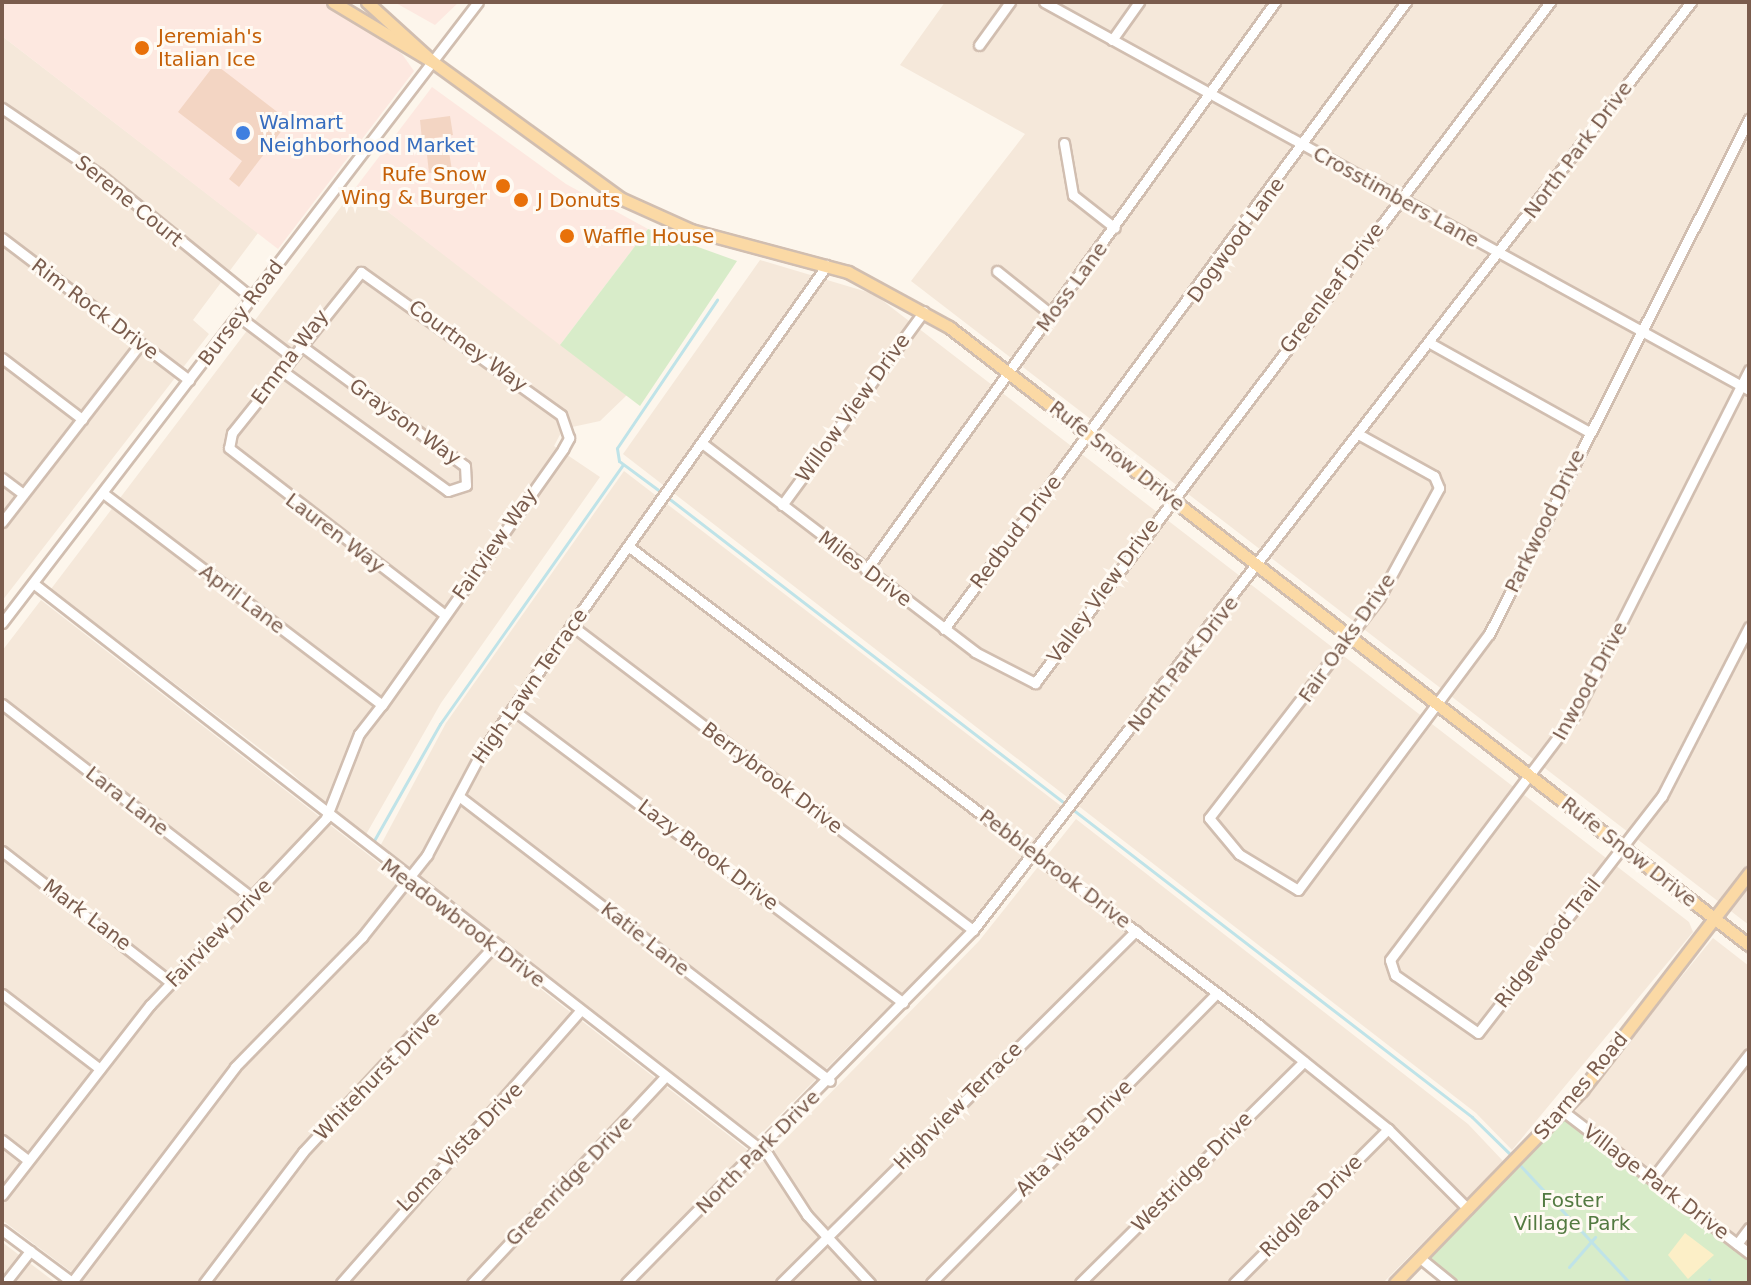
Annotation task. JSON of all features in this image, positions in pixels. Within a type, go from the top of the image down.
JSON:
[{"type":"main road","name":"Rufe Snow Drive","points":[[333,2],[433,62]]},
{"type":"main road","name":"Rufe Snow Drive","points":[[367,2],[433,62],[582,175],[641,210],[713,237],[827,265],[924,311],[1009,372],[1749,945]]},
{"type":"main road","name":"Starnes Road","points":[[1395,1283],[1563,1111],[1749,873]]},
{"type":"street","name":"Bursey Road","points":[[2,623],[478,2]]},
{"type":"street","points":[[979,45],[1010,2]]},
{"type":"street","name":"Crosstimbers Lane","points":[[1044,2],[1745,388]]},
{"type":"street","points":[[1112,40],[1139,2]]},
{"type":"street","name":"Moss Lane","points":[[866,570],[1275,2]]},
{"type":"street","name":"Dogwood Lane","points":[[1089,436],[1304,146],[1406,2]]},
{"type":"street","name":"Greenleaf Drive","points":[[1171,498],[1550,2]]},
{"type":"street","name":"North Park Drive","points":[[626,1283],[830,1081],[973,930],[1259,567],[1691,2]]},
{"type":"street","name":"Serene Court","points":[[2,108],[99,174],[252,298]]},
{"type":"street","name":"Parkwood Drive","points":[[1292,889],[1302,887],[1441,707],[1489,634],[1749,119]]},
{"type":"street","points":[[1064,143],[1073,195],[1115,228]]},
{"type":"street","name":"Rim Rock Drive","points":[[2,238],[189,380]]},
{"type":"street","name":"High Lawn Terrace","points":[[72,1283],[235,1067],[407,881],[512,709],[827,265]]},
{"type":"street","points":[[997,271],[1052,315]]},
{"type":"street","name":"Emma Way","points":[[229,448],[291,356],[361,272]]},
{"type":"street","name":"Courtney Way","points":[[361,272],[571,427]]},
{"type":"street","name":"Willow View Drive","points":[[782,505],[924,311]]},
{"type":"street","points":[[238,316],[291,356]]},
{"type":"street","points":[[1430,343],[1589,432]]},
{"type":"street","points":[[2,522],[140,344]]},
{"type":"street","name":"Grayson Way","points":[[281,370],[448,491],[466,485],[465,466],[300,345]]},
{"type":"street","points":[[2,358],[82,419]]},
{"type":"street","name":"Inwood Drive","points":[[1471,1033],[1389,965],[1576,713],[1745,388],[1749,370]]},
{"type":"street","name":"Fairview Way","points":[[414,659],[571,427]]},
{"type":"street","name":"Fair Oaks Drive","points":[[1292,889],[1239,854],[1209,818],[1350,637],[1439,488],[1434,476],[1360,435]]},
{"type":"street","name":"Redbud Drive","points":[[944,629],[1089,436]]},
{"type":"street","name":"Miles Drive","points":[[702,443],[944,629],[1016,679],[1035,683]]},
{"type":"street","name":"Lauren Way","points":[[229,448],[445,615]]},
{"type":"street","points":[[2,478],[23,494]]},
{"type":"street","name":"April Lane","points":[[103,493],[382,705]]},
{"type":"street","name":"Valley View Drive","points":[[1035,683],[1171,498]]},
{"type":"street","name":"Pebblebrook Drive","points":[[628,546],[1304,1061],[1388,1129],[1468,1209]]},
{"type":"street","name":"Meadowbrook Drive","points":[[33,583],[207,714],[326,818],[760,1149],[827,1237],[870,1283]]},
{"type":"street","name":"Berrybrook Drive","points":[[571,625],[973,930]]},
{"type":"street","name":"Ridgewood Trail","points":[[1471,1033],[1623,847],[1676,772],[1749,627]]},
{"type":"street","name":"Fairview Drive","points":[[2,1195],[170,982],[326,818],[352,748],[414,659]]},
{"type":"street","name":"Lara Lane","points":[[2,704],[252,898]]},
{"type":"street","name":"Lazy Brook Drive","points":[[512,709],[903,1003]]},
{"type":"street","name":"Katie Lane","points":[[460,797],[830,1081]]},
{"type":"street","name":"Mark Lane","points":[[2,851],[170,982]]},
{"type":"street","name":"Highview Terrace","points":[[781,1283],[1136,931]]},
{"type":"street","name":"Whitehurst Drive","points":[[204,1283],[303,1152],[493,947]]},
{"type":"street","name":"Alta Vista Drive","points":[[931,1283],[1217,993]]},
{"type":"street","points":[[2,994],[100,1069]]},
{"type":"street","name":"Loma Vista Drive","points":[[341,1283],[579,1012]]},
{"type":"street","points":[[1652,1179],[1749,1054]]},
{"type":"street","name":"Westridge Drive","points":[[1080,1283],[1304,1061]]},
{"type":"street","name":"Greenridge Drive","points":[[472,1283],[665,1077]]},
{"type":"street","name":"Village Park Drive","points":[[1563,1111],[1749,1253]]},
{"type":"street","name":"Ridglea Drive","points":[[1234,1283],[1388,1129]]},
{"type":"street","points":[[2,1140],[28,1160]]},
{"type":"street","points":[[1737,1244],[1749,1228]]},
{"type":"street","points":[[2,1230],[72,1283]]},
{"type":"street","points":[[5,1283],[30,1251]]},
{"type":"street","points":[[1420,1258],[1451,1283]]},
{"type":"shaded area","points":[[2,2],[325,2],[402,54],[414,71],[278,249],[2,36]]},
{"type":"shaded area","points":[[394,2],[459,2],[435,25]]},
{"type":"shaded area","points":[[945,2],[1749,2],[1749,925],[911,281],[1025,134],[900,65]]},
{"type":"shaded area","points":[[2,36],[258,233],[193,320],[209,334],[2,601]]},
{"type":"shaded area","points":[[432,87],[566,184],[648,229],[560,345],[356,187]]},
{"type":"shaded area","points":[[356,187],[627,395],[600,421],[563,429],[554,446],[600,477],[441,703],[364,838],[288,770],[51,589]]},
{"type":"shaded area","points":[[760,260],[874,294],[1689,922],[1693,932],[1512,1150],[1476,1113],[623,454]]},
{"type":"shaded area","points":[[624,471],[1061,806],[973,922],[757,1138],[377,852],[446,723]]},
{"type":"shaded area","points":[[41,600],[763,1162],[979,941],[1076,819],[1468,1124],[1503,1161],[1383,1283],[86,1283],[2,1220],[2,651]]},
{"type":"shaded area","points":[[1713,938],[1749,966],[1749,1261],[1566,1118]]},
{"type":"shaded area","points":[[2,1242],[56,1283],[2,1283]]},
{"type":"green space","points":[[648,229],[737,261],[640,406],[560,345]]},
{"type":"green space","name":"Foster Village Park","points":[[1566,1118],[1749,1261],[1749,1283],[1460,1283],[1429,1260]]},
{"type":"sand","points":[[1685,1233],[1714,1255],[1688,1279],[1668,1255]]},
{"type":"building","name":"Walmart Neighborhood Market","points":[[215,64],[289,121],[239,187],[229,179],[242,161],[178,112]]},
{"type":"building","points":[[450,116],[453,135],[422,140],[420,120]]},
{"type":"building","points":[[449,152],[452,170],[429,173],[427,155]]},
{"type":"waterway","points":[[661,492],[619,461],[617,448],[717,300]]},
{"type":"waterway","points":[[372,844],[440,724],[623,465]]},
{"type":"waterway","points":[[667,497],[1472,1117],[1512,1156]]},
{"type":"waterway","points":[[1517,1162],[1630,1283]]},
{"type":"waterway","points":[[1569,1267],[1595,1237]]},
{"type":"place","name":"Jeremiah's Italian Ice","points":[[142,48]]},
{"type":"place","name":"Walmart Neighborhood Market","points":[[243,133]]},
{"type":"place","name":"Rufe Snow Wing & Burger","points":[[503,186]]},
{"type":"place","name":"J Donuts","points":[[521,200]]},
{"type":"place","name":"Waffle House","points":[[567,236]]}]
